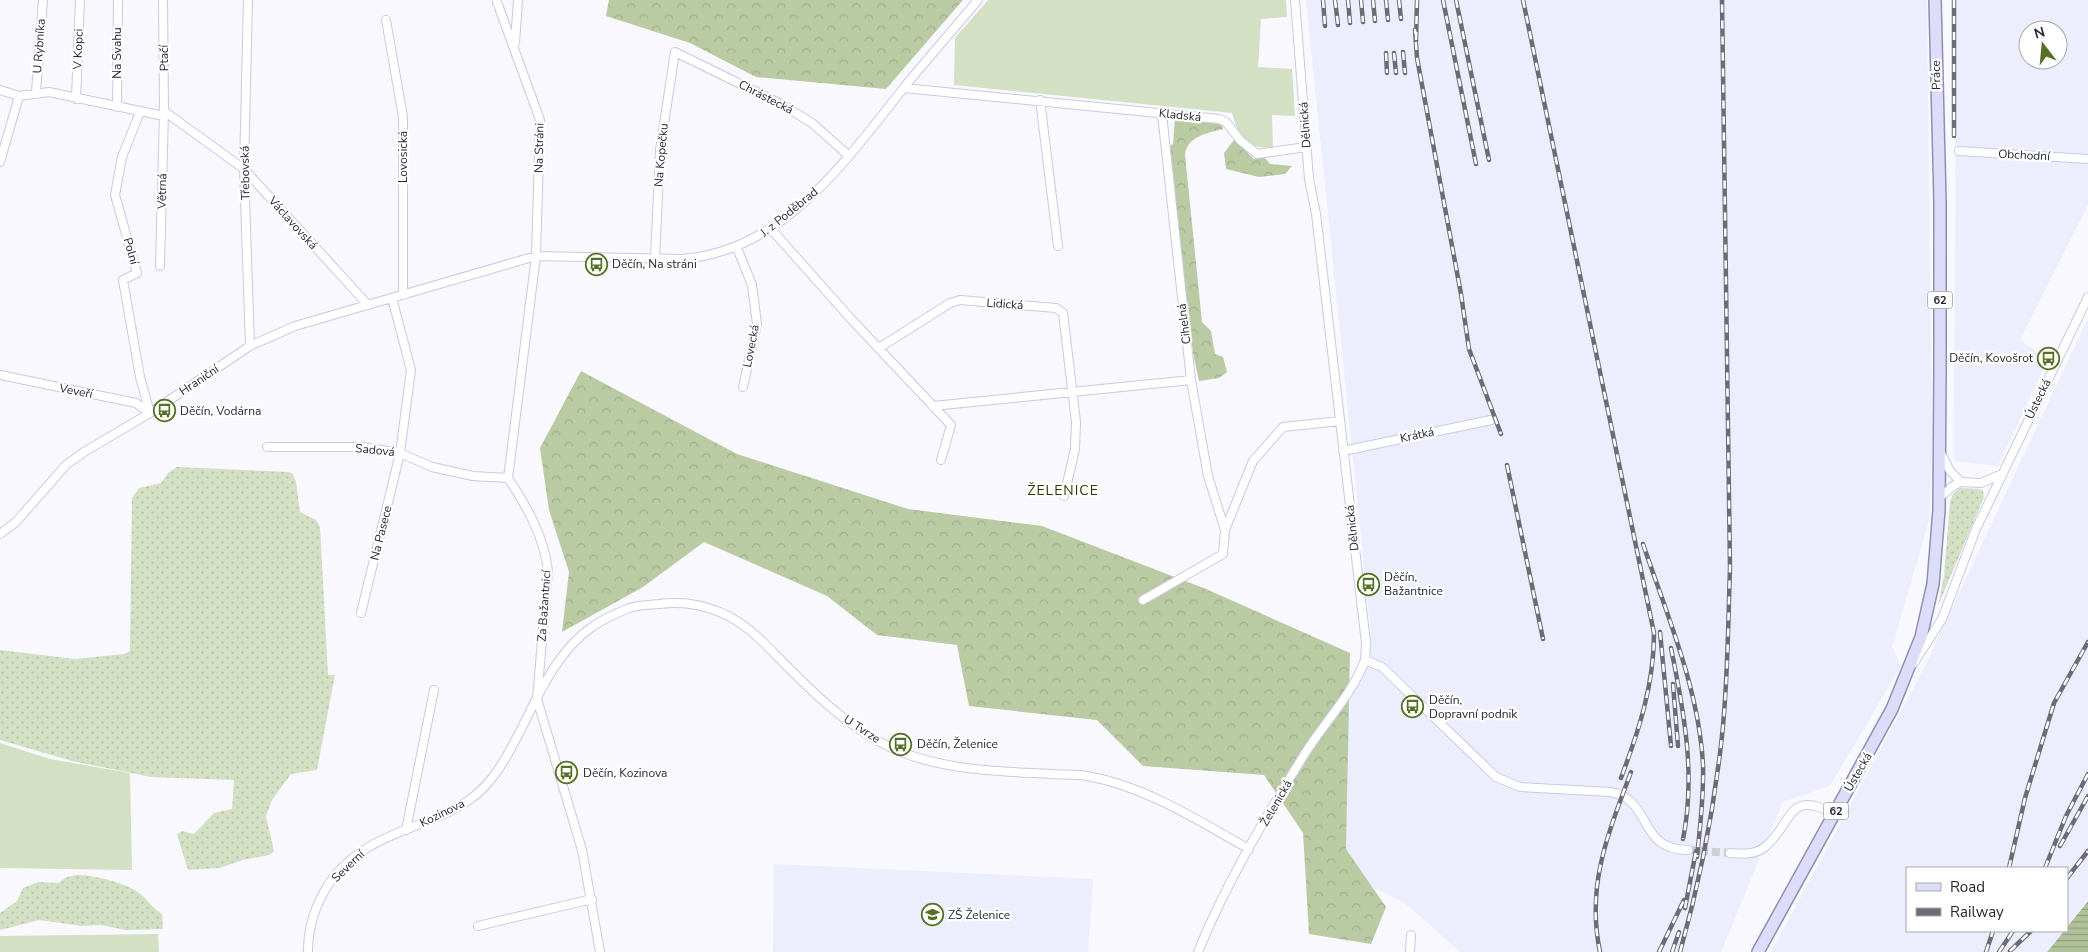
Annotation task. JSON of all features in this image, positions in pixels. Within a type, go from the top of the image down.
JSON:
[{"type":"main road","name":"Práce","points":[[1935,0],[1940,449]]},
{"type":"main road","name":"Ústecká","points":[[1758,952],[1883,729],[1910,668],[1921,636],[1933,584],[1939,498],[1940,449]]},
{"type":"street","name":"U Rybníka","points":[[36,92],[43,0]]},
{"type":"street","name":"V Kopci","points":[[76,99],[80,0]]},
{"type":"street","name":"Na Svahu","points":[[117,107],[118,0]]},
{"type":"street","name":"Ptačí","points":[[163,0],[164,114]]},
{"type":"street","name":"Třebovská","points":[[248,0],[244,169],[250,346]]},
{"type":"street","name":"Na Stráni","points":[[514,45],[518,0]]},
{"type":"street","name":"J. z Poděbrad","points":[[403,295],[536,256],[655,259],[703,257],[736,248],[771,229],[824,183],[978,0]]},
{"type":"street","name":"Dělnická","points":[[1296,0],[1306,147],[1366,643],[1365,660]]},
{"type":"street","name":"Na Stráni","points":[[497,2],[540,120],[536,256]]},
{"type":"street","name":"Lovosická","points":[[386,20],[404,117],[403,295]]},
{"type":"street","name":"Chrástecká","points":[[675,52],[781,104],[812,123],[848,155]]},
{"type":"street","name":"Na Kopečku","points":[[655,259],[660,150],[675,52]]},
{"type":"street","name":"Kladská","points":[[904,88],[1219,119],[1226,122],[1240,140],[1257,154],[1306,147]]},
{"type":"street","points":[[0,90],[19,96],[0,162]]},
{"type":"street","name":"Václavovská","points":[[19,96],[36,92],[49,92],[140,112],[164,114],[244,169],[368,305]]},
{"type":"street","points":[[1040,100],[1058,246]]},
{"type":"street","name":"Polní","points":[[140,112],[122,157],[115,195],[137,273],[123,280],[140,377],[150,413]]},
{"type":"street","name":"Větrná","points":[[160,266],[164,114]]},
{"type":"street","name":"Cihelná","points":[[1162,114],[1191,380],[1208,476],[1226,530]]},
{"type":"street","name":"Obchodní","points":[[1959,151],[2088,159]]},
{"type":"street","points":[[771,229],[951,425],[941,460]]},
{"type":"street","name":"Lovecká","points":[[736,248],[752,285],[757,324],[742,387]]},
{"type":"street","points":[[508,478],[536,256]]},
{"type":"street","name":"Hraniční","points":[[0,534],[16,522],[66,465],[112,434],[150,413],[250,346],[295,326],[403,295]]},
{"type":"street","name":"Ústecká","points":[[1910,668],[1936,632],[1976,529],[2088,297]]},
{"type":"street","points":[[392,298],[411,370],[400,452]]},
{"type":"street","name":"Lidická","points":[[879,348],[955,302],[1056,308],[1063,313],[1074,392]]},
{"type":"street","name":"Veveří","points":[[0,376],[136,403],[150,413]]},
{"type":"street","points":[[933,406],[1191,380]]},
{"type":"street","points":[[1064,496],[1074,449],[1076,422],[1074,392]]},
{"type":"street","name":"Krátká","points":[[1343,451],[1491,420]]},
{"type":"street","points":[[1143,600],[1223,554],[1226,530],[1253,461],[1283,427],[1340,421]]},
{"type":"street","name":"Sadová","points":[[267,447],[363,447],[400,452],[432,467],[473,476],[508,478]]},
{"type":"street","points":[[1940,449],[1950,471],[1961,482]]},
{"type":"street","name":"Na Pasece","points":[[361,613],[400,452]]},
{"type":"street","points":[[1939,498],[1952,486],[1961,482],[1981,482],[2002,474]]},
{"type":"street","name":"Za Bažantnicí","points":[[508,478],[526,506],[546,551],[548,571],[537,699],[551,754],[582,850],[600,952]]},
{"type":"street","name":"U Tvrze","points":[[537,699],[563,655],[591,627],[633,606],[673,602],[700,605],[727,614],[748,627],[836,712],[854,726],[895,749],[932,762],[972,770],[1095,778],[1130,788],[1194,818],[1249,850]]},
{"type":"street","points":[[1365,660],[1382,667],[1496,777],[1520,787],[1616,793],[1626,797],[1634,804],[1662,846],[1677,850],[1688,850]]},
{"type":"street","name":"Želenická","points":[[1198,952],[1217,904],[1304,754],[1359,677],[1365,660]]},
{"type":"street","name":"Kozinova","points":[[406,830],[434,690]]},
{"type":"street","name":"Kozinova","points":[[406,830],[450,812],[472,798],[484,786],[502,764],[537,699]]},
{"type":"street","points":[[1730,853],[1753,853],[1765,847],[1799,806],[1810,804],[1834,814]]},
{"type":"street","name":"Severní","points":[[308,952],[308,934],[315,911],[325,890],[337,873],[367,848],[406,830]]},
{"type":"street","points":[[478,926],[592,899]]},
{"type":"street","points":[[1410,952],[1411,935]]},
{"type":"shaded area","points":[[988,0],[1286,0],[1287,17],[1261,19],[1258,67],[1292,69],[1295,116],[1272,115],[1273,148],[1255,146],[1244,141],[1232,113],[954,85],[955,38]]},
{"type":"shaded area","points":[[1306,0],[1927,0],[1932,455],[1929,521],[1892,647],[1901,666],[1830,786],[1783,802],[1721,952],[1460,952],[1406,904],[1339,870],[1349,702],[1371,634]]},
{"type":"shaded area","points":[[1956,0],[2088,0],[2088,205],[2020,340],[2048,359],[1998,466],[1954,461]]},
{"type":"shaded area","points":[[2088,318],[2088,899],[2068,925],[2068,867],[1906,867],[1906,932],[2062,932],[2046,952],[1771,952],[1921,674]]},
{"type":"shaded area","points":[[177,467],[289,472],[293,474],[296,482],[300,512],[316,520],[320,527],[328,675],[335,675],[317,770],[291,774],[272,800],[266,816],[274,851],[269,855],[243,860],[219,868],[188,870],[177,834],[182,831],[194,834],[214,813],[232,809],[234,780],[151,777],[72,761],[0,740],[0,650],[75,659],[124,654],[130,651],[132,498],[139,488],[161,483],[168,473]]},
{"type":"shaded area","points":[[1960,488],[1980,489],[1983,491],[1984,497],[1938,606],[1944,576],[1950,502],[1953,494]]},
{"type":"shaded area","points":[[0,743],[50,759],[130,773],[132,870],[0,868]]},
{"type":"shaded area","name":"ZŠ Želenice","points":[[774,864],[1093,879],[1088,952],[773,952]]},
{"type":"shaded area","points":[[76,875],[92,876],[137,891],[162,914],[163,929],[125,930],[101,925],[82,926],[39,920],[0,930],[0,913],[17,901],[23,888],[38,882],[58,883],[67,877]]},
{"type":"shaded area","points":[[2088,901],[2088,952],[2047,952],[2063,932],[2068,932],[2068,926]]},
{"type":"shaded area","points":[[158,934],[159,952],[0,952],[0,936]]},
{"type":"green space","points":[[609,0],[963,0],[886,89],[756,77],[690,43],[606,16]]},
{"type":"green space","points":[[1175,119],[1222,124],[1223,129],[1194,139],[1190,143],[1185,155],[1202,322],[1211,331],[1215,354],[1223,357],[1227,372],[1219,378],[1199,381],[1193,353],[1168,155],[1170,146],[1173,144]]},
{"type":"green space","points":[[1234,140],[1254,159],[1264,157],[1270,164],[1292,166],[1285,174],[1259,177],[1226,169],[1224,153]]},
{"type":"green space","points":[[581,371],[737,454],[908,509],[1042,526],[1206,589],[1350,653],[1346,849],[1386,907],[1371,944],[1309,934],[1303,833],[1264,775],[1143,766],[1097,720],[969,706],[957,645],[877,635],[827,596],[704,542],[643,587],[562,632],[569,572],[549,510],[540,448]]},
{"type":"tunnel","points":[[1688,850],[1730,853]]},
{"type":"railway","points":[[1323,0],[1325,26]]},
{"type":"railway","points":[[1335,0],[1338,25]]},
{"type":"railway","points":[[1348,0],[1350,23]]},
{"type":"railway","points":[[1361,0],[1363,22]]},
{"type":"railway","points":[[1373,0],[1375,21]]},
{"type":"railway","points":[[1386,0],[1388,20]]},
{"type":"railway","points":[[1399,0],[1401,19]]},
{"type":"railway","points":[[1417,0],[1416,41],[1415,30],[1417,58],[1461,294],[1469,349],[1501,434]]},
{"type":"railway","points":[[1443,0],[1476,164]]},
{"type":"railway","points":[[1456,0],[1489,160]]},
{"type":"railway","points":[[1523,0],[1654,633],[1651,671],[1644,707],[1621,778]]},
{"type":"railway","points":[[1680,952],[1706,845],[1722,736],[1727,673],[1730,568],[1722,0]]},
{"type":"railway","points":[[1954,0],[1954,136]]},
{"type":"railway","points":[[1403,52],[1405,73]]},
{"type":"railway","points":[[1386,53],[1387,73]]},
{"type":"railway","points":[[1394,53],[1396,73]]},
{"type":"railway","points":[[1507,465],[1543,639]]},
{"type":"railway","points":[[1643,544],[1689,680],[1695,708],[1703,765],[1702,811],[1697,857]]},
{"type":"railway","points":[[1660,632],[1671,746]]},
{"type":"railway","points":[[2009,867],[2025,798],[2054,703],[2088,642]]},
{"type":"railway","points":[[1671,648],[1687,744],[1687,815],[1683,839]]},
{"type":"railway","points":[[1673,684],[1678,746]]},
{"type":"railway","points":[[1600,952],[1596,928],[1598,882],[1607,839],[1631,772]]},
{"type":"railway","points":[[2045,867],[2066,816],[2088,774]]},
{"type":"railway","points":[[2060,846],[2088,796]]},
{"type":"railway","points":[[1685,908],[1696,851]]},
{"type":"railway","points":[[2068,877],[2088,851]]},
{"type":"railway","points":[[1659,952],[1684,900]]},
{"type":"railway","points":[[1672,952],[1679,932]]},
{"type":"railway","points":[[1986,952],[1993,932]]},
{"type":"railway","points":[[1999,952],[2012,932]]},
{"type":"railway","points":[[2010,951],[2030,932]]},
{"type":"place","name":"Děčín, Na stráni","points":[[596,264]]},
{"type":"place","name":"Děčín, Kovošrot","points":[[2049,358]]},
{"type":"place","name":"Děčín, Vodárna","points":[[164,411]]},
{"type":"place","name":"Děčín, Bažantnice","points":[[1368,584]]},
{"type":"place","name":"Děčín, Dopravní podnik","points":[[1413,707]]},
{"type":"place","name":"Děčín, Želenice","points":[[901,744]]},
{"type":"place","name":"Děčín, Kozinova","points":[[567,773]]},
{"type":"place","name":"ZŠ Želenice","points":[[932,915]]},
{"type":"district","name":"ŽELENICE","points":[[1063,490]]}]
